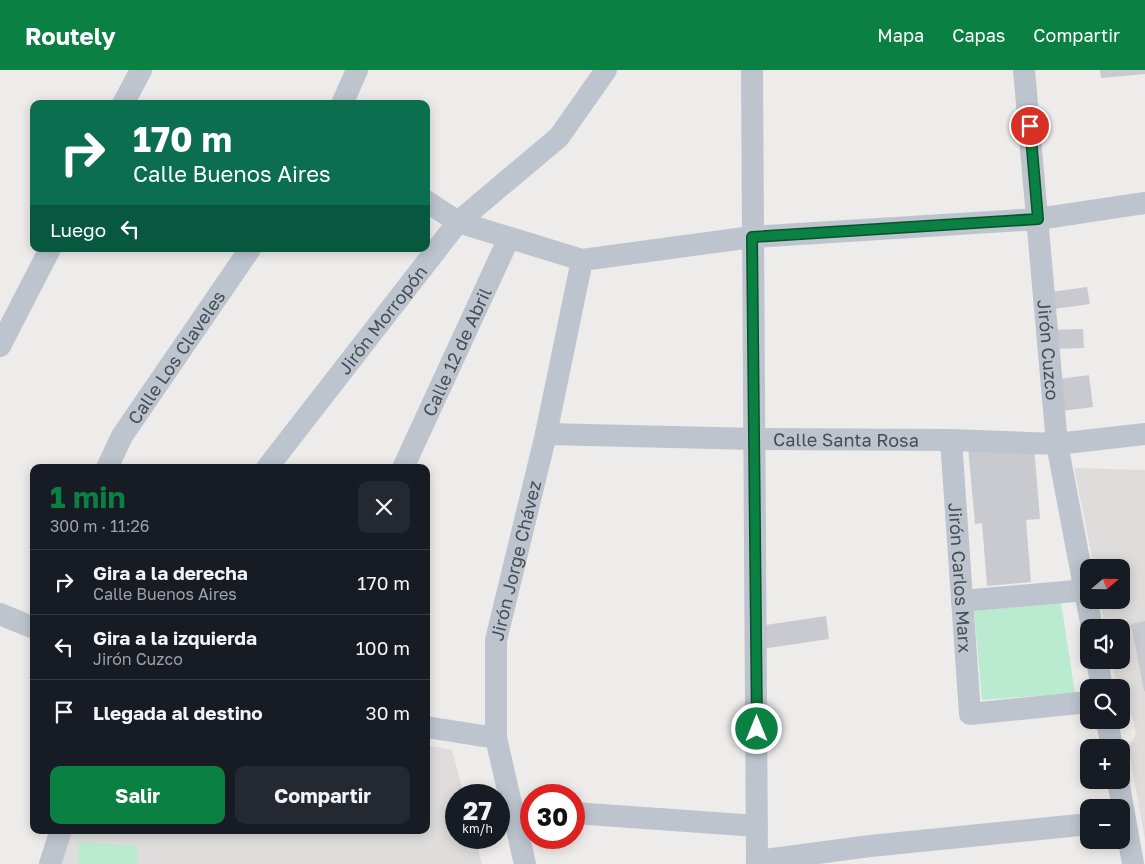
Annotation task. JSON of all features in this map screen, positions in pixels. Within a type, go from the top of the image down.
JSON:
[{"type":"street","points":[[126,100],[141,70]]},
{"type":"street","points":[[344,100],[357,70]]},
{"type":"street","name":"Jirón Morropón","points":[[270,464],[458,222],[559,138],[606,70]]},
{"type":"street","points":[[752,70],[757,863],[870,846],[1080,825]]},
{"type":"street","name":"Jirón Cuzco","points":[[1024,70],[1057,444],[1080,560]]},
{"type":"street","points":[[430,204],[458,222],[582,260],[752,237],[1038,219],[1145,204]]},
{"type":"street","name":"Calle 12 de Abril","points":[[405,464],[509,238]]},
{"type":"street","points":[[0,346],[48,252]]},
{"type":"street","name":"Calle Los Claveles","points":[[109,464],[122,436],[248,252]]},
{"type":"street","name":"Jirón Jorge Chávez","points":[[520,804],[496,738],[496,640],[546,434],[582,260]]},
{"type":"street","name":"Calle Santa Rosa","points":[[546,434],[755,439],[950,440],[1057,444],[1145,434]]},
{"type":"street","name":"Jirón Carlos Marx","points":[[950,440],[970,714],[1080,703]]},
{"type":"street","points":[[962,601],[1080,591]]},
{"type":"street","points":[[0,614],[30,622]]},
{"type":"street","points":[[430,728],[496,738]]},
{"type":"street","points":[[585,814],[757,826]]},
{"type":"street","points":[[50,864],[60,834]]},
{"type":"street","points":[[1130,848],[1134,864]]},
{"type":"street","name":"Jirón Jorge Chávez","points":[[524,849],[525,864]]},
{"type":"shaded area","points":[[1074,468],[1145,470],[1145,839],[1130,758],[1130,744],[1136,734],[1132,715],[1130,714],[1130,679],[1115,679],[1113,669],[1130,669],[1130,619],[1104,619],[1102,609],[1130,609],[1130,559],[1092,559]]},
{"type":"shaded area","points":[[430,746],[452,750],[461,784],[445,784],[445,849],[478,849],[482,864],[58,864],[62,834],[430,834]]},
{"type":"green space","points":[[1061,602],[1075,693],[982,700],[974,611]]},
{"type":"green space","points":[[79,842],[138,846],[137,864],[78,864]]},
{"type":"building","points":[[1100,70],[1145,70],[1145,74],[1101,78]]},
{"type":"building","points":[[1087,287],[1090,304],[1054,309],[1051,292]]},
{"type":"building","points":[[1083,329],[1084,348],[1053,349],[1052,330]]},
{"type":"building","points":[[1089,375],[1093,407],[1062,411],[1059,379]]},
{"type":"building","points":[[968,447],[1034,447],[1040,519],[1026,520],[1031,582],[987,586],[982,523],[975,524]]},
{"type":"building","points":[[826,616],[829,639],[762,649],[759,626]]},
{"type":"building","points":[[1145,621],[1145,691],[1144,691],[1131,624]]},
{"type":"route","points":[[757,729],[752,237],[1038,219],[1030,126]]}]
